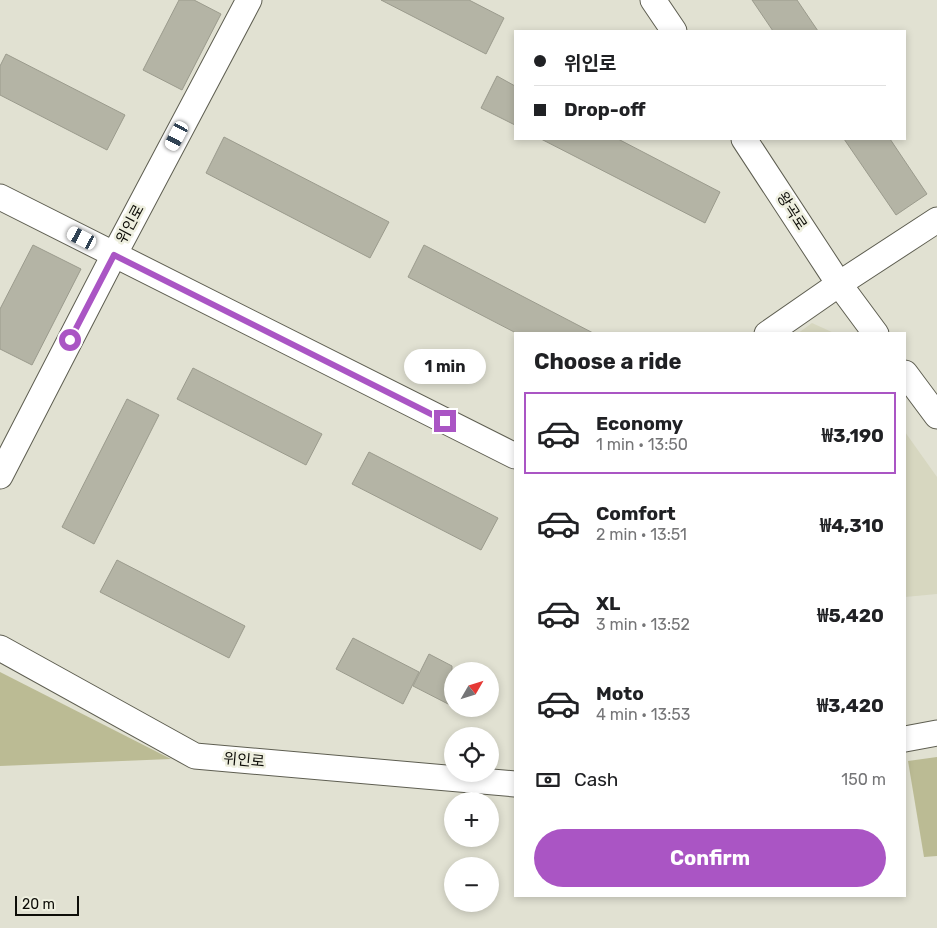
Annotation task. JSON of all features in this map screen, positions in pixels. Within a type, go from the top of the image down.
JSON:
[{"type":"street","name":"위인로","points":[[0,476],[249,0]]},
{"type":"street","points":[[653,0],[673,30]]},
{"type":"street","name":"왕곡로","points":[[745,140],[839,284],[875,332]]},
{"type":"street","points":[[0,197],[514,455]]},
{"type":"street","points":[[770,332],[937,220]]},
{"type":"street","points":[[906,374],[937,416]]},
{"type":"street","name":"위인로","points":[[0,648],[195,756],[514,784]]},
{"type":"street","points":[[906,739],[937,733]]},
{"type":"shaded area","points":[[812,323],[832,332],[800,332]]},
{"type":"shaded area","points":[[906,433],[937,477],[937,594],[906,597]]},
{"type":"green space","points":[[0,672],[171,759],[0,766]]},
{"type":"green space","points":[[937,757],[937,856],[924,857],[908,761]]},
{"type":"building","points":[[179,0],[194,0],[221,14],[182,90],[143,70]]},
{"type":"building","points":[[381,0],[469,0],[504,18],[486,54]]},
{"type":"building","points":[[752,0],[797,0],[817,30],[772,30]]},
{"type":"building","points":[[6,54],[125,115],[107,150],[0,95],[0,66]]},
{"type":"building","points":[[497,76],[514,85],[514,124],[481,108]]},
{"type":"building","points":[[224,137],[389,222],[370,258],[206,173]]},
{"type":"building","points":[[543,140],[620,140],[720,192],[705,223]]},
{"type":"building","points":[[845,140],[891,140],[927,194],[896,215]]},
{"type":"building","points":[[33,245],[81,269],[32,365],[0,349],[0,309]]},
{"type":"building","points":[[424,245],[591,332],[514,332],[408,277]]},
{"type":"building","points":[[193,368],[322,434],[306,465],[177,399]]},
{"type":"building","points":[[127,399],[159,415],[94,544],[62,527]]},
{"type":"building","points":[[369,452],[498,518],[481,550],[352,484]]},
{"type":"building","points":[[117,560],[245,626],[229,658],[100,592]]},
{"type":"building","points":[[353,638],[419,672],[403,704],[336,669]]},
{"type":"building","points":[[429,654],[444,662],[444,702],[413,686]]},
{"type":"route","points":[[70,340],[114,255],[445,421]]}]
